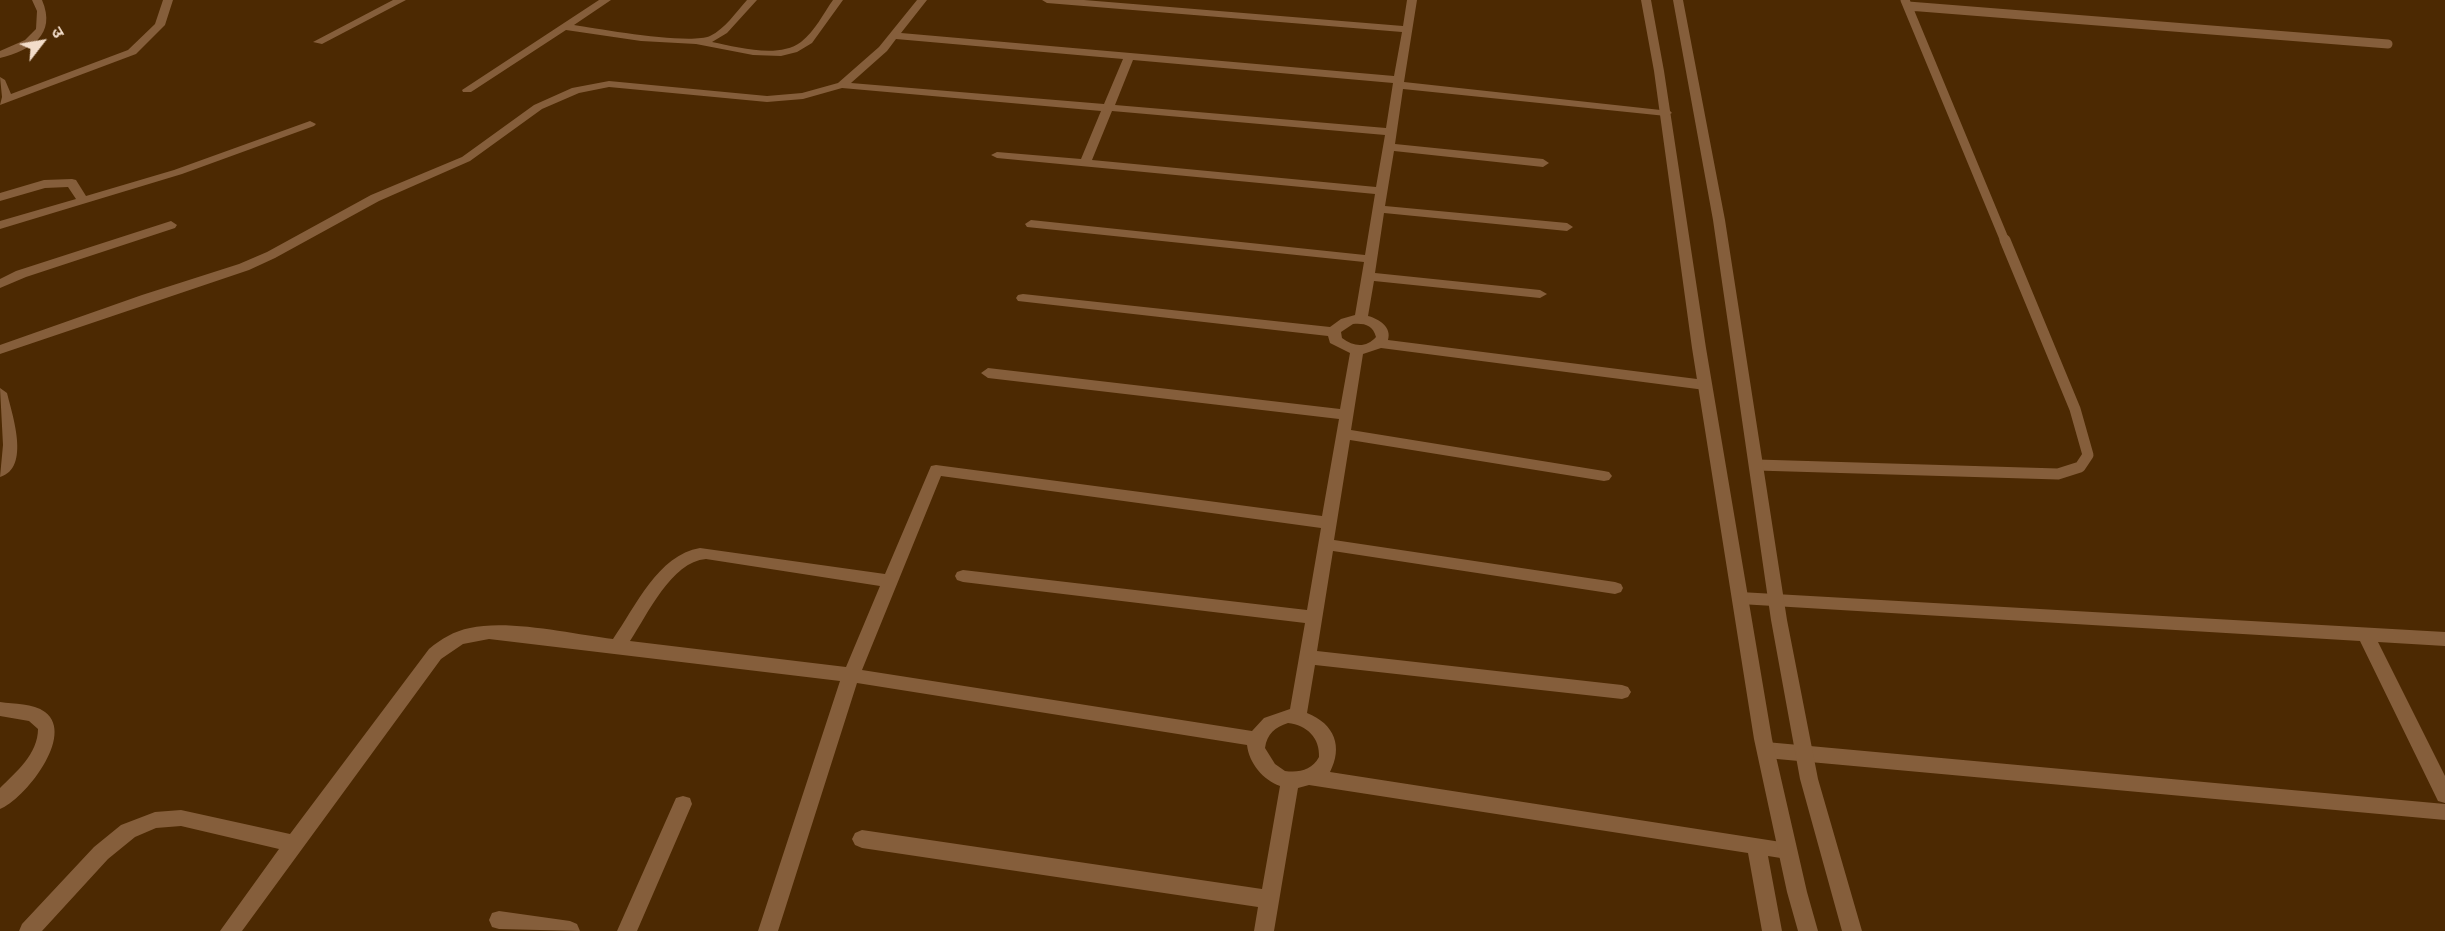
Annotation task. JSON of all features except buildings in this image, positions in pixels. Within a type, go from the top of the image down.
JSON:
[{"type":"street","points":[[0,55],[21,46],[42,31],[44,24],[37,0]]},
{"type":"street","points":[[0,80],[4,101],[132,52],[160,25],[168,0]]},
{"type":"street","points":[[318,42],[401,0]]},
{"type":"street","points":[[467,90],[606,0]]},
{"type":"street","points":[[695,42],[704,42],[719,34],[752,0]]},
{"type":"street","points":[[564,27],[695,42],[757,52],[792,50],[808,41],[838,0]]},
{"type":"street","points":[[842,85],[864,68],[894,36],[922,0]]},
{"type":"street","points":[[1047,0],[1407,28]]},
{"type":"street","points":[[1361,319],[1412,0]]},
{"type":"street","points":[[1646,0],[1666,113],[1706,386],[1766,750],[1787,850],[1808,931]]},
{"type":"street","points":[[1678,0],[1719,220],[1777,599],[1804,754],[1852,931]]},
{"type":"street","points":[[894,36],[1130,55],[1398,82],[1666,113]]},
{"type":"street","points":[[1085,163],[1130,55]]},
{"type":"street","points":[[0,350],[147,298],[244,267],[271,255],[354,209],[466,159],[538,107],[576,90],[609,84],[767,99],[803,96],[842,85],[1109,106],[1390,132]]},
{"type":"street","points":[[0,225],[178,172],[310,124]]},
{"type":"street","points":[[1388,147],[1543,163]]},
{"type":"street","points":[[997,154],[1381,191]]},
{"type":"street","points":[[0,197],[60,182],[72,183],[83,201]]},
{"type":"street","points":[[1378,209],[1567,227]]},
{"type":"street","points":[[1031,224],[1370,259]]},
{"type":"street","points":[[1,283],[171,225]]},
{"type":"street","points":[[1367,276],[1540,294]]},
{"type":"street","points":[[1023,298],[1334,332]]},
{"type":"street","points":[[1361,319],[1381,328],[1383,337],[1380,343],[1369,349],[1357,350],[1339,344],[1335,340],[1334,332],[1344,322],[1361,319]]},
{"type":"street","points":[[1380,343],[1706,386]]},
{"type":"street","points":[[1298,716],[1312,617],[1357,350]]},
{"type":"street","points":[[988,373],[1347,415]]},
{"type":"street","points":[[0,472],[10,456],[11,446],[1,400]]},
{"type":"street","points":[[1343,434],[1604,476]]},
{"type":"street","points":[[768,931],[851,675],[936,470],[1328,523]]},
{"type":"street","points":[[1324,544],[1615,588]]},
{"type":"street","points":[[618,645],[669,570],[679,561],[693,554],[706,553],[890,581]]},
{"type":"street","points":[[963,576],[1312,617]]},
{"type":"street","points":[[1740,598],[2445,639]]},
{"type":"street","points":[[231,931],[435,654],[449,641],[463,635],[480,632],[618,645],[851,675],[1256,739]]},
{"type":"street","points":[[2367,635],[2445,795]]},
{"type":"street","points":[[1306,657],[1622,692]]},
{"type":"street","points":[[0,709],[41,719],[47,729],[47,741],[40,756],[0,801]]},
{"type":"street","points":[[1310,777],[1324,765],[1328,758],[1327,745],[1316,726],[1298,716],[1273,721],[1260,731],[1256,739],[1256,748],[1268,770],[1275,777],[1290,781],[1310,777],[1787,850]]},
{"type":"street","points":[[1766,750],[2445,812]]},
{"type":"street","points":[[1264,931],[1290,781]]},
{"type":"street","points":[[627,931],[683,804]]},
{"type":"street","points":[[29,931],[101,853],[128,831],[155,820],[181,818],[295,844]]},
{"type":"street","points":[[862,839],[1269,899]]},
{"type":"street","points":[[1756,845],[1772,931]]},
{"type":"street","points":[[499,920],[570,931]]},
{"type":"lane","points":[[1757,465],[2058,474],[2080,467],[2088,455],[2075,409],[1906,3],[2388,44]]}]
